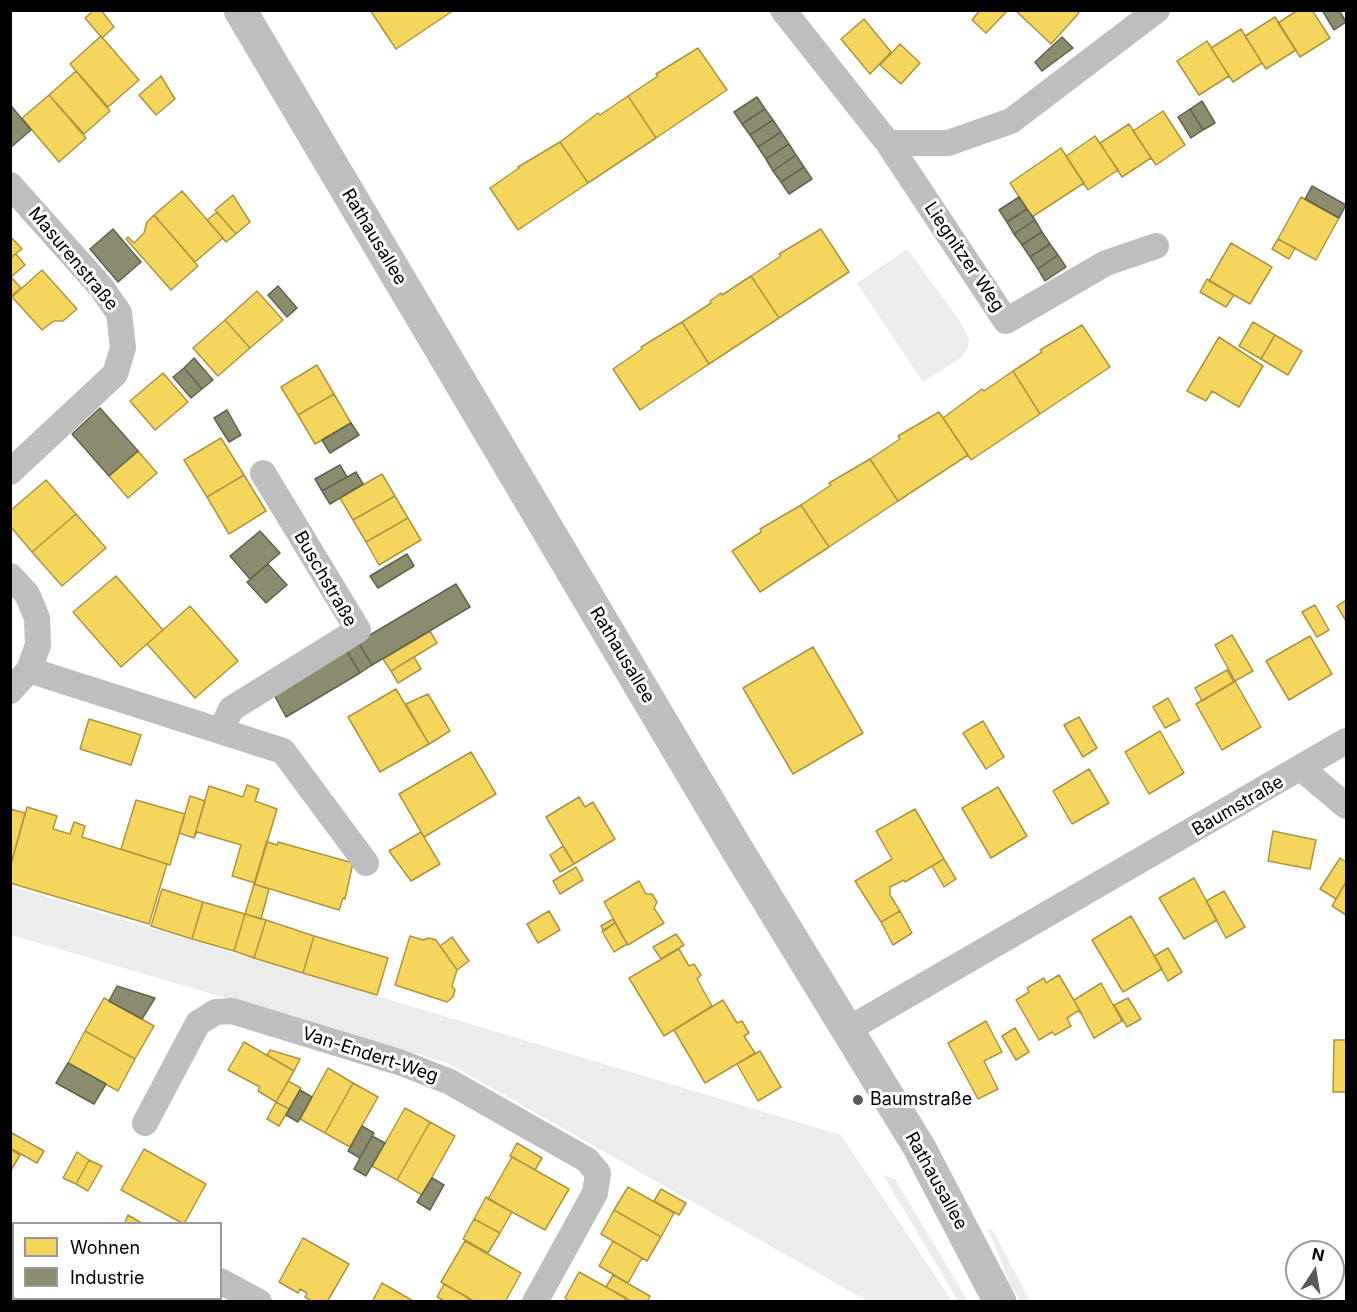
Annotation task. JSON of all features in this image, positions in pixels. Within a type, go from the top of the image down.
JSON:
[{"type":"street","name":"Rathausallee","points":[[240,10],[723,826],[919,1147],[1000,1302]]},
{"type":"street","points":[[783,10],[888,143],[948,143],[1011,121],[1157,10]]},
{"type":"street","name":"Liegnitzer Weg","points":[[888,143],[1006,321],[1106,263],[1156,246]]},
{"type":"street","name":"Masurenstraße","points":[[10,185],[101,287],[119,313],[123,348],[115,374],[10,472]]},
{"type":"street","name":"Buschstraße","points":[[221,731],[231,709],[358,630],[263,473]]},
{"type":"street","points":[[10,576],[27,594],[37,618],[38,645],[30,670],[10,691]]},
{"type":"street","points":[[30,670],[283,751],[366,863]]},
{"type":"street","name":"Baumstraße","points":[[847,1030],[1347,741]]},
{"type":"street","points":[[1302,769],[1347,806]]},
{"type":"street","name":"Van-Endert-Weg","points":[[145,1123],[198,1023],[216,1012],[232,1011],[402,1063],[450,1082],[587,1160],[598,1173],[595,1193],[535,1302]]},
{"type":"street","points":[[222,1282],[259,1302]]},
{"type":"shaded area","points":[[907,249],[960,321],[969,339],[968,348],[962,357],[923,382],[857,283]]},
{"type":"shaded area","points":[[10,886],[841,1135],[952,1301],[867,1301],[448,1063],[11,935]]},
{"type":"shaded area","points":[[883,1175],[895,1179],[968,1301],[958,1301]]},
{"type":"shaded area","points":[[988,1228],[994,1232],[1030,1301],[1020,1301],[1010,1284]]},
{"type":"building: Wohnen","points":[[94,10],[101,10],[114,27],[102,38],[85,18]]},
{"type":"building: Wohnen","points":[[370,10],[454,10],[396,49]]},
{"type":"building: Wohnen","points":[[980,10],[1008,10],[986,33],[972,20]]},
{"type":"building: Wohnen","points":[[1015,10],[1076,10],[1079,13],[1051,44]]},
{"type":"building: Wohnen","points":[[1298,10],[1312,10],[1330,38],[1300,57],[1278,23]]},
{"type":"building: Wohnen","points":[[1275,17],[1296,50],[1266,69],[1245,36]]},
{"type":"building: Wohnen","points":[[864,19],[891,52],[870,74],[841,39]]},
{"type":"building: Wohnen","points":[[1241,29],[1262,63],[1233,82],[1211,48]]},
{"type":"building: Wohnen","points":[[101,36],[139,80],[108,107],[70,64]]},
{"type":"building: Wohnen","points":[[1207,41],[1229,76],[1199,95],[1177,61]]},
{"type":"building: Wohnen","points":[[900,44],[920,63],[901,84],[880,65]]},
{"type":"building: Wohnen","points":[[698,48],[727,90],[656,138],[628,96],[658,76],[656,74]]},
{"type":"building: Wohnen","points":[[76,71],[110,111],[84,134],[49,95]]},
{"type":"building: Wohnen","points":[[161,76],[175,99],[156,115],[139,95]]},
{"type":"building: Wohnen","points":[[49,95],[86,138],[59,162],[22,118]]},
{"type":"building: Wohnen","points":[[628,96],[656,138],[588,183],[560,142],[598,113],[600,115]]},
{"type":"building: Wohnen","points":[[1163,111],[1185,145],[1156,165],[1133,131]]},
{"type":"building: Wohnen","points":[[1129,124],[1151,158],[1122,177],[1100,143]]},
{"type":"building: Wohnen","points":[[1095,136],[1118,170],[1088,190],[1066,156]]},
{"type":"building: Wohnen","points":[[560,142],[588,183],[518,230],[490,188],[518,167]]},
{"type":"building: Wohnen","points":[[1061,148],[1084,183],[1032,217],[1010,183]]},
{"type":"building: Wohnen","points":[[182,191],[223,238],[195,262],[154,215]]},
{"type":"building: Wohnen","points":[[233,195],[250,222],[236,234],[215,210]]},
{"type":"building: Wohnen","points":[[1301,197],[1339,218],[1316,260],[1278,239]]},
{"type":"building: Wohnen","points":[[217,212],[236,234],[226,242],[207,220]]},
{"type":"building: Wohnen","points":[[154,215],[198,266],[171,290],[126,239],[128,237],[134,243],[144,233],[147,222]]},
{"type":"building: Wohnen","points":[[821,229],[849,272],[779,318],[751,276],[781,256],[779,254]]},
{"type":"building: Wohnen","points":[[10,236],[22,249],[10,258]]},
{"type":"building: Wohnen","points":[[1278,239],[1295,248],[1289,259],[1272,249]]},
{"type":"building: Wohnen","points":[[1231,243],[1272,267],[1250,304],[1209,281]]},
{"type":"building: Wohnen","points":[[16,254],[25,265],[10,278],[10,258]]},
{"type":"building: Wohnen","points":[[42,270],[77,309],[63,321],[54,321],[42,330],[12,297]]},
{"type":"building: Wohnen","points":[[751,276],[779,318],[709,364],[682,322],[711,303],[710,301],[721,293],[722,295]]},
{"type":"building: Wohnen","points":[[10,278],[21,288],[10,297]]},
{"type":"building: Wohnen","points":[[1207,279],[1234,295],[1226,307],[1200,292]]},
{"type":"building: Wohnen","points":[[257,291],[283,320],[250,348],[225,320]]},
{"type":"building: Wohnen","points":[[225,320],[250,348],[218,376],[193,348]]},
{"type":"building: Wohnen","points":[[682,322],[709,364],[640,410],[613,369],[642,349],[641,347]]},
{"type":"building: Wohnen","points":[[1253,322],[1275,335],[1261,359],[1239,346]]},
{"type":"building: Wohnen","points":[[1082,325],[1110,367],[1040,414],[1013,371],[1042,352],[1040,350]]},
{"type":"building: Wohnen","points":[[1275,335],[1302,351],[1288,375],[1261,359]]},
{"type":"building: Wohnen","points":[[1219,337],[1263,366],[1239,407],[1212,391],[1206,401],[1187,391]]},
{"type":"building: Wohnen","points":[[317,365],[334,394],[298,415],[281,387]]},
{"type":"building: Wohnen","points":[[1013,371],[1040,414],[971,460],[943,418],[982,389],[984,391]]},
{"type":"building: Wohnen","points":[[163,373],[188,402],[155,430],[130,401]]},
{"type":"building: Wohnen","points":[[334,394],[351,423],[315,444],[298,415]]},
{"type":"building: Wohnen","points":[[939,412],[968,455],[898,501],[870,459],[900,439],[898,436]]},
{"type":"building: Wohnen","points":[[221,438],[244,475],[207,497],[184,460]]},
{"type":"building: Wohnen","points":[[138,451],[157,473],[128,498],[109,476]]},
{"type":"building: Wohnen","points":[[870,459],[898,501],[829,547],[801,505],[831,485],[829,483]]},
{"type":"building: Wohnen","points":[[382,474],[395,496],[353,520],[340,498]]},
{"type":"building: Wohnen","points":[[244,475],[266,511],[229,534],[207,497]]},
{"type":"building: Wohnen","points":[[46,480],[76,514],[32,552],[10,526],[10,511]]},
{"type":"building: Wohnen","points":[[395,496],[408,518],[366,542],[353,520]]},
{"type":"building: Wohnen","points":[[801,505],[829,547],[760,592],[732,551],[761,532],[760,529]]},
{"type":"building: Wohnen","points":[[76,514],[106,548],[62,586],[32,552]]},
{"type":"building: Wohnen","points":[[408,518],[421,540],[379,565],[366,542]]},
{"type":"building: Wohnen","points":[[116,576],[163,630],[121,667],[73,612]]},
{"type":"building: Wohnen","points":[[1346,600],[1346,621],[1337,606]]},
{"type":"building: Wohnen","points":[[1315,605],[1329,630],[1317,637],[1302,612]]},
{"type":"building: Wohnen","points":[[190,606],[238,661],[195,698],[147,644]]},
{"type":"building: Wohnen","points":[[430,631],[437,643],[391,671],[383,659]]},
{"type":"building: Wohnen","points":[[1232,635],[1253,671],[1235,681],[1215,645]]},
{"type":"building: Wohnen","points":[[1310,636],[1332,674],[1289,700],[1266,661]]},
{"type":"building: Wohnen","points":[[813,647],[863,733],[793,774],[743,688]]},
{"type":"building: Wohnen","points":[[414,657],[421,669],[398,683],[391,671]]},
{"type":"building: Wohnen","points":[[1227,670],[1234,682],[1202,701],[1195,688]]},
{"type":"building: Wohnen","points":[[1235,681],[1261,727],[1222,750],[1196,704]]},
{"type":"building: Wohnen","points":[[396,689],[429,744],[380,772],[348,717]]},
{"type":"building: Wohnen","points":[[428,694],[450,731],[429,744],[406,704]]},
{"type":"building: Wohnen","points":[[1168,698],[1180,720],[1165,728],[1153,707]]},
{"type":"building: Wohnen","points":[[1079,717],[1097,748],[1083,757],[1064,725]]},
{"type":"building: Wohnen","points":[[89,719],[141,735],[131,765],[80,749]]},
{"type":"building: Wohnen","points":[[983,721],[1004,757],[986,769],[963,733]]},
{"type":"building: Wohnen","points":[[1160,731],[1184,773],[1149,794],[1125,752]]},
{"type":"building: Wohnen","points":[[471,752],[496,794],[424,837],[399,794]]},
{"type":"building: Wohnen","points":[[1089,769],[1109,803],[1072,824],[1053,791]]},
{"type":"building: Wohnen","points":[[247,785],[259,789],[255,801],[277,809],[255,883],[232,876],[241,845],[197,832],[194,838],[209,786],[243,797]]},
{"type":"building: Wohnen","points":[[998,787],[1027,836],[991,858],[962,808]]},
{"type":"building: Wohnen","points":[[190,796],[205,801],[194,838],[179,833]]},
{"type":"building: Wohnen","points":[[579,797],[585,807],[593,802],[615,839],[574,864],[546,817]]},
{"type":"building: Wohnen","points":[[136,800],[185,814],[170,865],[121,849]]},
{"type":"building: Wohnen","points":[[27,807],[57,816],[53,829],[70,834],[74,822],[85,826],[82,837],[167,864],[149,924],[10,883],[10,868]]},
{"type":"building: Wohnen","points":[[10,809],[25,813],[10,868]]},
{"type":"building: Wohnen","points":[[915,809],[944,859],[905,882],[904,880],[890,887],[890,895],[900,911],[881,922],[855,881],[892,859],[876,831]]},
{"type":"building: Wohnen","points":[[1273,831],[1316,840],[1310,869],[1268,861]]},
{"type":"building: Wohnen","points":[[421,832],[440,864],[411,881],[389,851]]},
{"type":"building: Wohnen","points":[[267,840],[277,845],[278,842],[353,863],[345,899],[343,898],[339,910],[254,884]]},
{"type":"building: Wohnen","points":[[563,846],[574,864],[560,872],[550,855]]},
{"type":"building: Wohnen","points":[[1340,858],[1346,862],[1346,882],[1336,899],[1320,889]]},
{"type":"building: Wohnen","points":[[944,859],[956,879],[944,887],[932,866]]},
{"type":"building: Wohnen","points":[[576,867],[583,880],[560,894],[553,881]]},
{"type":"building: Wohnen","points":[[1194,878],[1217,920],[1184,939],[1159,898]]},
{"type":"building: Wohnen","points":[[639,881],[646,894],[652,894],[657,902],[654,908],[664,923],[628,945],[604,902]]},
{"type":"building: Wohnen","points":[[1346,882],[1346,915],[1332,906]]},
{"type":"building: Wohnen","points":[[254,884],[269,889],[261,919],[245,914]]},
{"type":"building: Wohnen","points":[[162,889],[203,902],[192,939],[151,926]]},
{"type":"building: Wohnen","points":[[1224,891],[1245,927],[1226,938],[1206,901]]},
{"type":"building: Wohnen","points":[[203,902],[245,914],[234,951],[192,939]]},
{"type":"building: Wohnen","points":[[549,911],[560,930],[538,943],[527,924]]},
{"type":"building: Wohnen","points":[[900,911],[912,933],[893,945],[881,922]]},
{"type":"building: Wohnen","points":[[245,914],[266,920],[254,958],[234,951]]},
{"type":"building: Wohnen","points":[[1131,916],[1162,969],[1123,992],[1092,940]]},
{"type":"building: Wohnen","points":[[613,919],[615,923],[604,931],[601,926]]},
{"type":"building: Wohnen","points":[[266,920],[314,936],[303,973],[254,958]]},
{"type":"building: Wohnen","points":[[615,923],[627,944],[614,952],[602,931]]},
{"type":"building: Wohnen","points":[[676,934],[684,945],[661,959],[653,947]]},
{"type":"building: Wohnen","points":[[314,936],[388,958],[377,995],[303,973]]},
{"type":"building: Wohnen","points":[[410,936],[423,940],[429,938],[436,940],[457,970],[452,986],[455,990],[453,997],[447,1002],[395,985]]},
{"type":"building: Wohnen","points":[[452,937],[469,961],[457,970],[440,946]]},
{"type":"building: Wohnen","points":[[1168,948],[1182,972],[1168,981],[1154,956]]},
{"type":"building: Wohnen","points":[[679,949],[689,966],[694,964],[701,975],[697,979],[712,1006],[664,1036],[629,978]]},
{"type":"building: Wohnen","points":[[1059,975],[1082,1014],[1078,1011],[1067,1018],[1071,1026],[1055,1035],[1052,1032],[1039,1040],[1016,1000],[1029,992],[1027,988],[1044,978],[1046,983]]},
{"type":"building: Wohnen","points":[[1101,983],[1122,1021],[1094,1038],[1074,1000]]},
{"type":"building: Wohnen","points":[[104,998],[154,1026],[135,1059],[85,1031]]},
{"type":"building: Wohnen","points":[[1128,998],[1141,1019],[1127,1027],[1114,1005]]},
{"type":"building: Wohnen","points":[[723,1000],[737,1023],[742,1021],[749,1033],[744,1036],[755,1053],[705,1083],[674,1030]]},
{"type":"building: Wohnen","points":[[986,1021],[1002,1052],[984,1061],[998,1089],[978,1099],[948,1043]]},
{"type":"building: Wohnen","points":[[1015,1028],[1029,1052],[1016,1060],[1002,1036]]},
{"type":"building: Wohnen","points":[[85,1031],[135,1059],[118,1091],[68,1063]]},
{"type":"building: Wohnen","points":[[1334,1040],[1346,1040],[1346,1092],[1333,1092]]},
{"type":"building: Wohnen","points":[[244,1042],[294,1071],[276,1102],[258,1091],[260,1087],[228,1070]]},
{"type":"building: Wohnen","points":[[270,1050],[300,1059],[294,1071],[267,1055]]},
{"type":"building: Wohnen","points":[[760,1051],[781,1087],[758,1101],[737,1064]]},
{"type":"building: Wohnen","points":[[328,1068],[353,1083],[325,1133],[300,1119]]},
{"type":"building: Wohnen","points":[[288,1081],[301,1088],[289,1109],[276,1102]]},
{"type":"building: Wohnen","points":[[353,1083],[378,1097],[350,1147],[325,1133]]},
{"type":"building: Wohnen","points":[[276,1102],[289,1109],[279,1126],[267,1119]]},
{"type":"building: Wohnen","points":[[405,1108],[430,1122],[397,1180],[372,1166]]},
{"type":"building: Wohnen","points":[[430,1122],[455,1136],[422,1195],[397,1180]]},
{"type":"building: Wohnen","points":[[12,1133],[44,1151],[37,1163],[10,1148]]},
{"type":"building: Wohnen","points":[[517,1143],[542,1158],[535,1170],[510,1156]]},
{"type":"building: Wohnen","points":[[10,1149],[20,1155],[10,1172]]},
{"type":"building: Wohnen","points":[[144,1149],[206,1184],[185,1222],[180,1222],[121,1190]]},
{"type":"building: Wohnen","points":[[77,1152],[89,1160],[76,1184],[63,1178]]},
{"type":"building: Wohnen","points":[[512,1157],[569,1189],[545,1230],[488,1199]]},
{"type":"building: Wohnen","points":[[89,1160],[102,1166],[88,1191],[76,1184]]},
{"type":"building: Wohnen","points":[[628,1187],[674,1213],[661,1237],[614,1210]]},
{"type":"building: Wohnen","points":[[661,1189],[686,1203],[679,1215],[654,1201]]},
{"type":"building: Wohnen","points":[[486,1197],[512,1212],[500,1233],[474,1219]]},
{"type":"building: Wohnen","points":[[614,1210],[661,1237],[647,1261],[601,1234]]},
{"type":"building: Wohnen","points":[[128,1215],[140,1222],[125,1222]]},
{"type":"building: Wohnen","points":[[474,1219],[500,1233],[488,1253],[463,1239]]},
{"type":"building: Wohnen","points":[[303,1238],[349,1264],[327,1302],[313,1302],[305,1297],[307,1293],[300,1289],[298,1293],[279,1282]]},
{"type":"building: Wohnen","points":[[465,1241],[521,1273],[505,1302],[475,1302],[441,1282]]},
{"type":"building: Wohnen","points":[[613,1241],[642,1258],[628,1283],[599,1266]]},
{"type":"building: Wohnen","points":[[579,1272],[626,1298],[624,1302],[571,1302],[565,1298]]},
{"type":"building: Wohnen","points":[[613,1275],[650,1296],[647,1302],[632,1302],[606,1287]]},
{"type":"building: Wohnen","points":[[382,1283],[415,1302],[372,1302]]},
{"type":"building: Wohnen","points":[[444,1284],[469,1298],[467,1302],[446,1302],[437,1297]]},
{"type":"building: Wohnen","points":[[69,1300],[100,1300],[103,1302],[68,1302]]},
{"type":"building: Industrie","points":[[1322,10],[1339,10],[1346,22],[1334,30]]},
{"type":"building: Industrie","points":[[1062,37],[1073,48],[1042,71],[1035,62]]},
{"type":"building: Industrie","points":[[757,97],[765,109],[742,124],[734,112]]},
{"type":"building: Industrie","points":[[1202,101],[1215,123],[1203,130],[1190,109]]},
{"type":"building: Industrie","points":[[12,107],[31,130],[10,148],[10,109]]},
{"type":"building: Industrie","points":[[765,109],[773,120],[750,135],[742,124]]},
{"type":"building: Industrie","points":[[1190,109],[1203,130],[1191,138],[1178,117]]},
{"type":"building: Industrie","points":[[773,120],[781,132],[758,147],[750,135]]},
{"type":"building: Industrie","points":[[781,132],[789,144],[766,159],[758,147]]},
{"type":"building: Industrie","points":[[789,144],[796,155],[773,171],[766,159]]},
{"type":"building: Industrie","points":[[796,155],[804,167],[781,182],[773,171]]},
{"type":"building: Industrie","points":[[804,167],[812,179],[789,194],[781,182]]},
{"type":"building: Industrie","points":[[1312,186],[1346,205],[1339,218],[1305,199]]},
{"type":"building: Industrie","points":[[1019,197],[1027,209],[1007,222],[999,210]]},
{"type":"building: Industrie","points":[[1027,209],[1035,220],[1014,234],[1007,222]]},
{"type":"building: Industrie","points":[[1035,220],[1042,232],[1022,245],[1014,234]]},
{"type":"building: Industrie","points":[[113,229],[141,262],[118,282],[90,249]]},
{"type":"building: Industrie","points":[[1042,232],[1050,244],[1030,257],[1022,245]]},
{"type":"building: Industrie","points":[[1050,244],[1058,255],[1038,269],[1030,257]]},
{"type":"building: Industrie","points":[[1058,255],[1066,267],[1045,281],[1038,269]]},
{"type":"building: Industrie","points":[[278,286],[297,308],[287,317],[268,295]]},
{"type":"building: Industrie","points":[[194,358],[213,380],[202,389],[184,368]]},
{"type":"building: Industrie","points":[[184,368],[202,389],[191,398],[173,377]]},
{"type":"building: Industrie","points":[[100,408],[138,451],[109,476],[72,434]]},
{"type":"building: Industrie","points":[[227,410],[241,435],[229,442],[214,418]]},
{"type":"building: Industrie","points":[[351,423],[359,435],[330,453],[322,440]]},
{"type":"building: Industrie","points":[[340,465],[347,477],[322,491],[315,479]]},
{"type":"building: Industrie","points":[[356,472],[363,484],[330,504],[322,491]]},
{"type":"building: Industrie","points":[[260,531],[280,553],[250,579],[230,556]]},
{"type":"building: Industrie","points":[[407,554],[414,566],[378,588],[370,576]]},
{"type":"building: Industrie","points":[[268,564],[287,585],[266,603],[247,582]]},
{"type":"building: Industrie","points":[[456,584],[470,607],[372,665],[358,642]]},
{"type":"building: Industrie","points":[[358,642],[372,665],[360,673],[346,650]]},
{"type":"building: Industrie","points":[[346,650],[360,673],[286,717],[273,693]]},
{"type":"building: Industrie","points":[[117,986],[155,998],[142,1019],[109,1001]]},
{"type":"building: Industrie","points":[[68,1063],[106,1084],[94,1104],[56,1083]]},
{"type":"building: Industrie","points":[[300,1090],[312,1097],[298,1122],[286,1115]]},
{"type":"building: Industrie","points":[[362,1126],[374,1133],[360,1158],[348,1151]]},
{"type":"building: Industrie","points":[[372,1136],[385,1143],[366,1176],[354,1169]]},
{"type":"building: Industrie","points":[[432,1178],[444,1185],[430,1210],[417,1202]]},
{"type":"place","name":"Baumstraße","points":[[858,1100]]}]
